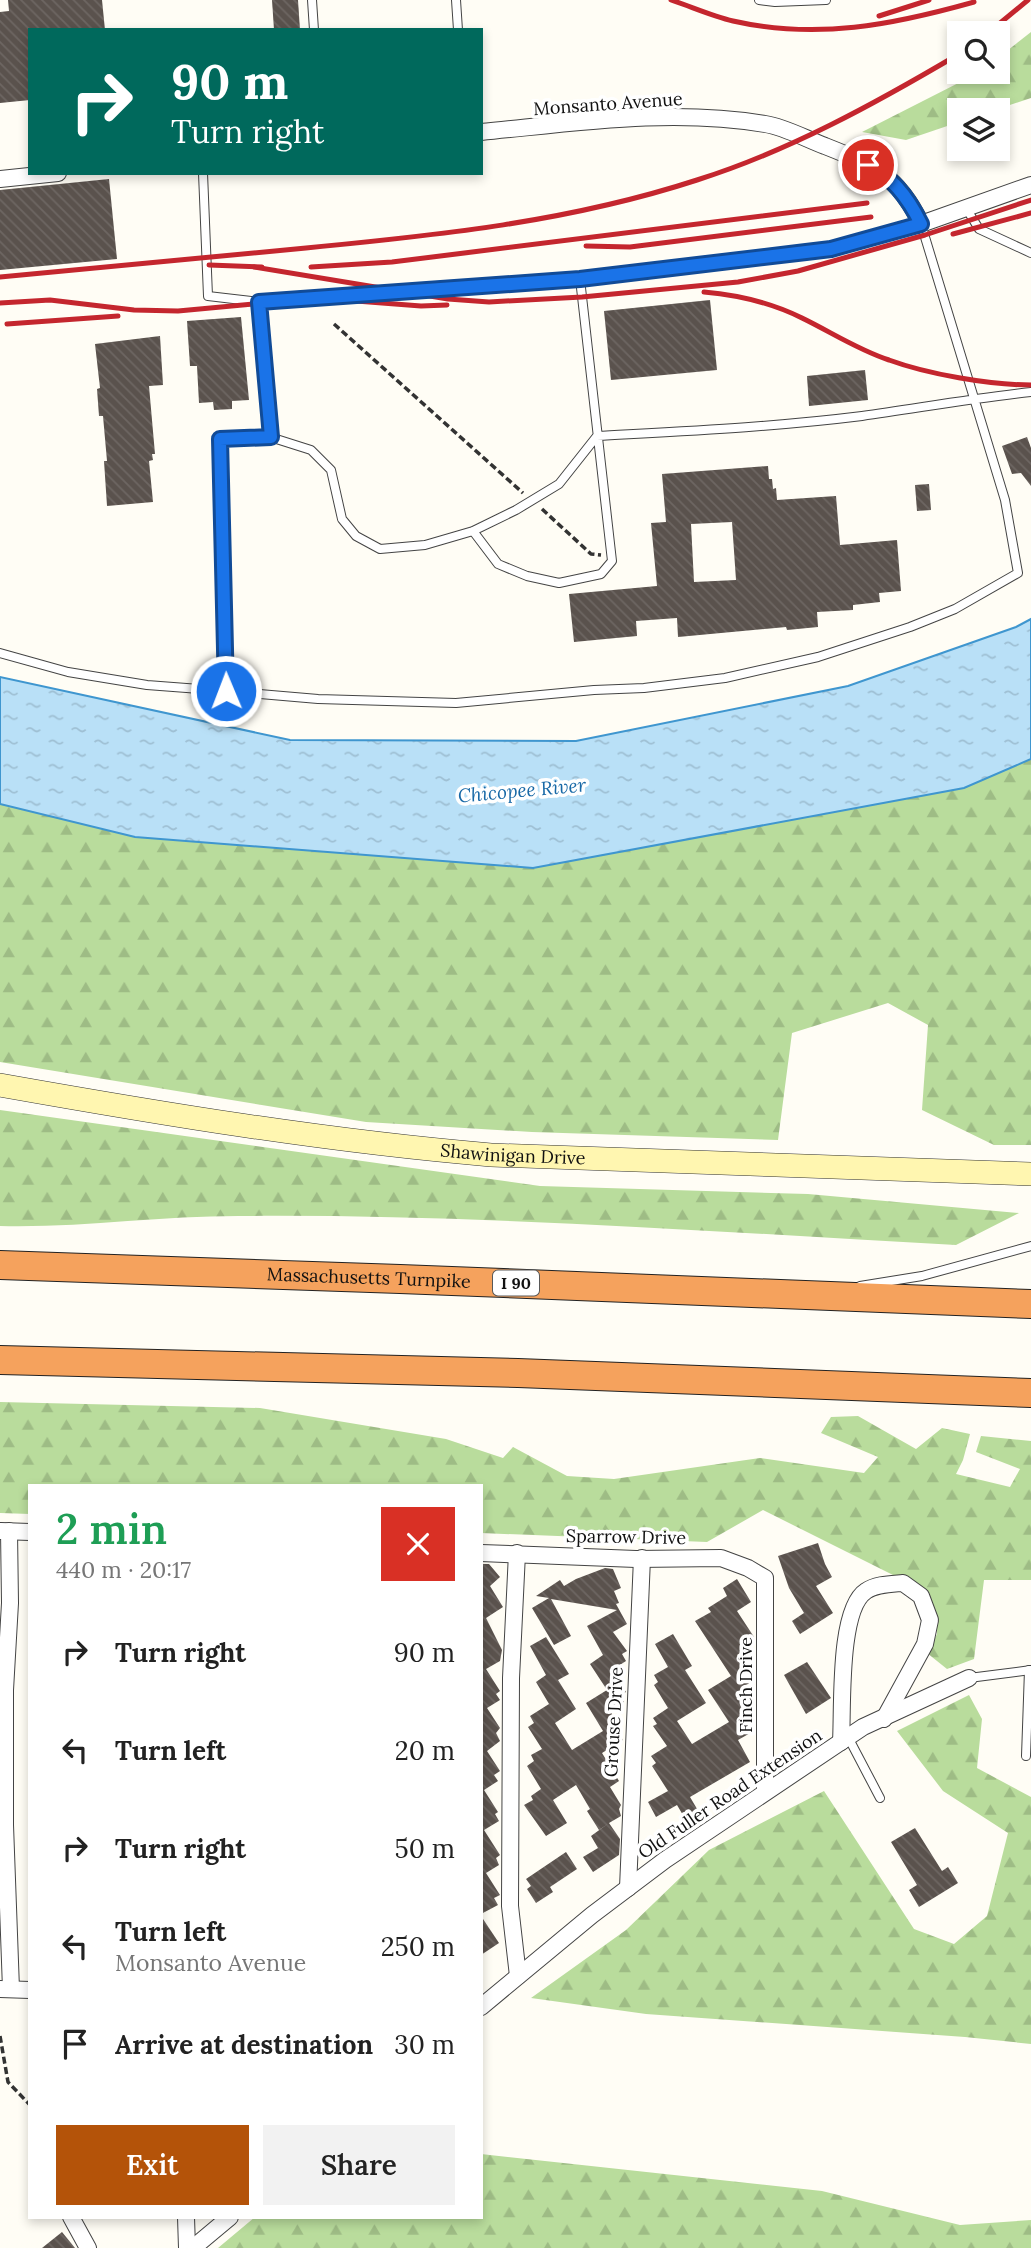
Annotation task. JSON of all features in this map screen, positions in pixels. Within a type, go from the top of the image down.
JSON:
[{"type":"highway","name":"Massachusetts Turnpike","points":[[0,1265],[1031,1304]]},
{"type":"highway","points":[[0,1360],[518,1373],[1031,1393]]},
{"type":"main road","name":"Shawinigan Drive","points":[[0,1085],[266,1130],[399,1147],[491,1155],[1031,1174]]},
{"type":"street","name":"Monsanto Avenue","points":[[483,132],[670,115],[767,124],[883,172],[913,206],[921,224]]},
{"type":"street","points":[[0,179],[39,175]]},
{"type":"street","points":[[921,224],[1031,185]]},
{"type":"street","points":[[28,1532],[4,1531],[10,1603],[5,1690],[6,1989],[28,1990]]},
{"type":"street","name":"Sparrow Drive","points":[[483,1553],[642,1559],[721,1558],[765,1578]]},
{"type":"street","points":[[517,1553],[511,1675],[510,1906],[518,1976]]},
{"type":"street","name":"Grouse Drive","points":[[628,1888],[642,1559]]},
{"type":"street","name":"Finch Drive","points":[[765,1578],[765,1792]]},
{"type":"street","points":[[845,1739],[846,1630],[853,1604],[866,1591],[885,1584],[903,1583],[921,1596],[930,1620],[925,1644],[884,1719]]},
{"type":"street","name":"Old Fuller Road Extension","points":[[483,2005],[664,1860],[863,1727],[969,1678]]},
{"type":"street","points":[[72,2219],[88,2248]]},
{"type":"street","points":[[186,2219],[187,2248]]},
{"type":"street","points":[[193,2248],[228,2219]]},
{"type":"lane","points":[[312,0],[314,28]]},
{"type":"lane","points":[[456,0],[458,28]]},
{"type":"lane","points":[[759,0],[826,0]]},
{"type":"lane","points":[[0,653],[68,672],[146,685],[318,699],[456,703],[644,688],[725,678],[818,657],[910,628],[955,609],[1018,573],[1005,500],[921,224],[831,249],[580,279],[259,302],[208,296],[203,175]]},
{"type":"lane","points":[[966,208],[979,229],[1031,253]]},
{"type":"lane","points":[[473,531],[498,564],[527,576],[559,583],[601,573],[612,561],[580,279]]},
{"type":"lane","points":[[259,302],[271,437]]},
{"type":"lane","points":[[226,691],[220,439],[271,437],[311,450],[331,470],[342,519],[356,536],[380,549],[425,545],[473,531],[559,484],[597,436],[719,430],[850,417],[972,398],[1031,392]]},
{"type":"lane","points":[[830,1295],[873,1283],[930,1274],[1031,1246]]},
{"type":"lane","points":[[1026,1756],[1030,1670]]},
{"type":"lane","name":"Old Fuller Road Extension","points":[[969,1678],[1030,1670]]},
{"type":"lane","points":[[845,1739],[880,1798]]},
{"type":"path","points":[[334,324],[591,554],[611,556]]},
{"type":"path","points":[[0,2036],[8,2082],[28,2103]]},
{"type":"green space","points":[[1031,32],[1031,98],[1010,105],[1010,98],[947,98],[947,126],[906,140],[862,132],[956,84],[1010,84],[1010,49]]},
{"type":"green space","points":[[1031,759],[1031,1145],[994,1145],[922,1110],[928,1025],[888,1003],[792,1033],[778,1140],[532,1132],[366,1122],[0,1062],[0,804],[135,837],[964,788]]},
{"type":"green space","points":[[0,1110],[540,1186],[808,1194],[1019,1213],[956,1245],[597,1225],[328,1216],[208,1217],[0,1226]]},
{"type":"green space","points":[[0,1402],[260,1408],[446,1439],[503,1458],[513,1447],[567,1476],[614,1479],[760,1458],[864,1473],[878,1457],[821,1433],[831,1417],[858,1416],[916,1449],[942,1428],[970,1434],[956,1474],[1010,1487],[1020,1469],[976,1452],[981,1436],[1031,1441],[1031,1580],[984,1580],[974,1659],[947,1669],[927,1653],[937,1634],[929,1593],[763,1510],[707,1542],[483,1533],[483,1484],[28,1484],[28,1514],[0,1513]]},
{"type":"green space","points":[[969,1695],[982,1719],[977,1768],[1031,1797],[1031,2044],[646,2014],[531,1998],[626,1930],[709,1850],[824,1791],[914,1929],[954,1944],[987,1916],[1008,1833],[943,1791],[897,1731]]},
{"type":"green space","points":[[483,2154],[822,2191],[960,2225],[1031,2220],[1031,2248],[218,2248],[253,2219],[483,2219]]},
{"type":"water","name":"Chicopee River","points":[[1031,619],[1031,759],[964,788],[533,868],[135,837],[0,804],[0,677],[290,740],[576,741],[848,686],[1016,627]]},
{"type":"building","points":[[8,0],[102,0],[105,28],[28,28],[28,100],[0,103],[0,12],[9,11]]},
{"type":"building","points":[[272,0],[298,0],[300,28],[274,28]]},
{"type":"building","points":[[109,179],[117,259],[0,270],[0,190]]},
{"type":"building","points":[[710,300],[717,370],[611,380],[604,311]]},
{"type":"building","points":[[241,317],[249,400],[232,401],[232,409],[214,410],[213,402],[199,403],[197,366],[190,366],[187,321]]},
{"type":"building","points":[[160,336],[163,385],[149,386],[155,454],[152,454],[153,460],[149,461],[153,502],[107,506],[104,461],[107,461],[103,416],[99,416],[97,389],[100,388],[95,344]]},
{"type":"building","points":[[865,370],[868,400],[809,406],[807,376]]},
{"type":"building","points":[[1027,437],[1031,448],[1031,486],[1021,473],[1012,474],[1002,446]]},
{"type":"building","points":[[768,466],[769,479],[772,479],[773,489],[776,488],[777,500],[836,496],[840,545],[897,540],[901,591],[879,593],[880,602],[853,605],[853,610],[817,612],[818,627],[787,630],[786,627],[678,637],[677,618],[636,621],[637,636],[574,642],[569,594],[657,586],[651,523],[666,522],[662,474]],"holes":[[[732,522],[736,580],[694,582],[691,524]]]},
{"type":"building","points":[[929,484],[931,510],[917,511],[915,485]]},
{"type":"building","points":[[818,1543],[832,1577],[816,1586],[833,1613],[800,1634],[792,1621],[804,1613],[789,1588],[778,1556]]},
{"type":"building","points":[[483,1564],[489,1564],[500,1577],[490,1586],[503,1607],[486,1618],[502,1650],[500,1661],[486,1669],[500,1691],[496,1694],[500,1700],[487,1708],[500,1728],[496,1733],[500,1741],[487,1751],[500,1771],[494,1775],[498,1781],[484,1790],[498,1812],[495,1814],[499,1821],[484,1830],[500,1855],[496,1858],[499,1865],[486,1873],[500,1895],[494,1898],[498,1905],[483,1913]]},
{"type":"building","points":[[605,1568],[613,1569],[621,1588],[614,1591],[619,1603],[616,1604],[627,1624],[613,1632],[627,1651],[622,1654],[626,1661],[612,1670],[626,1692],[620,1695],[624,1702],[610,1711],[623,1731],[619,1734],[623,1740],[602,1753],[619,1781],[610,1787],[621,1805],[621,1816],[599,1830],[576,1785],[553,1800],[567,1823],[546,1836],[524,1805],[533,1800],[531,1796],[541,1789],[527,1766],[534,1761],[531,1755],[542,1749],[528,1727],[534,1723],[530,1716],[549,1704],[536,1682],[546,1675],[530,1646],[546,1637],[569,1674],[558,1680],[576,1709],[555,1723],[572,1750],[603,1731],[586,1703],[607,1690],[590,1664],[603,1655],[587,1626],[617,1610],[551,1599],[571,1636],[554,1645],[532,1608],[549,1598],[536,1596],[560,1580],[564,1586]]},
{"type":"building","points":[[737,1579],[751,1602],[737,1611],[754,1637],[750,1640],[753,1644],[737,1655],[751,1678],[748,1680],[750,1683],[744,1686],[746,1689],[737,1694],[753,1722],[747,1725],[752,1732],[738,1740],[750,1762],[690,1797],[703,1819],[690,1827],[677,1805],[656,1817],[648,1802],[668,1791],[652,1766],[656,1763],[651,1756],[667,1746],[653,1726],[657,1724],[653,1718],[668,1708],[654,1685],[658,1682],[654,1675],[668,1667],[655,1644],[673,1634],[692,1666],[685,1670],[706,1703],[677,1721],[692,1744],[729,1722],[708,1690],[731,1676],[695,1621],[711,1612],[708,1608],[727,1596],[723,1588]]},
{"type":"building","points":[[807,1662],[831,1698],[806,1714],[784,1675]]},
{"type":"building","points":[[609,1823],[620,1839],[619,1855],[593,1872],[583,1857],[598,1848],[591,1836]]},
{"type":"building","points":[[915,1828],[942,1871],[948,1867],[958,1883],[919,1907],[909,1890],[917,1885],[891,1842]]},
{"type":"building","points":[[566,1852],[577,1869],[550,1887],[553,1892],[536,1903],[527,1889],[531,1886],[526,1879]]},
{"type":"building","points":[[483,1919],[499,1943],[483,1954]]},
{"type":"building","points":[[62,2232],[75,2248],[42,2248]]},
{"type":"railway","points":[[671,0],[733,21],[795,29],[884,23],[974,2]]},
{"type":"railway","points":[[879,16],[929,0]]},
{"type":"railway","points":[[1003,21],[1028,0]]},
{"type":"railway","points":[[0,277],[405,238],[503,225],[600,207],[697,180],[765,155],[864,108],[947,61]]},
{"type":"railway","points":[[254,267],[448,299],[489,302],[582,297],[738,282],[798,271],[925,235],[1031,200]]},
{"type":"railway","points":[[311,267],[392,262],[867,203]]},
{"type":"railway","points":[[953,234],[1031,213]]},
{"type":"railway","points":[[586,246],[630,247],[871,217]]},
{"type":"railway","points":[[209,265],[262,267]]},
{"type":"railway","points":[[704,292],[779,308],[866,351],[904,365],[978,381],[1031,385]]},
{"type":"railway","points":[[0,303],[50,300],[134,310],[178,311],[317,298],[421,306],[447,305]]},
{"type":"railway","points":[[7,324],[118,316]]},
{"type":"route","points":[[226,691],[220,439],[271,437],[259,302],[580,279],[831,249],[921,224],[913,206],[900,190],[883,172],[868,165]]}]
